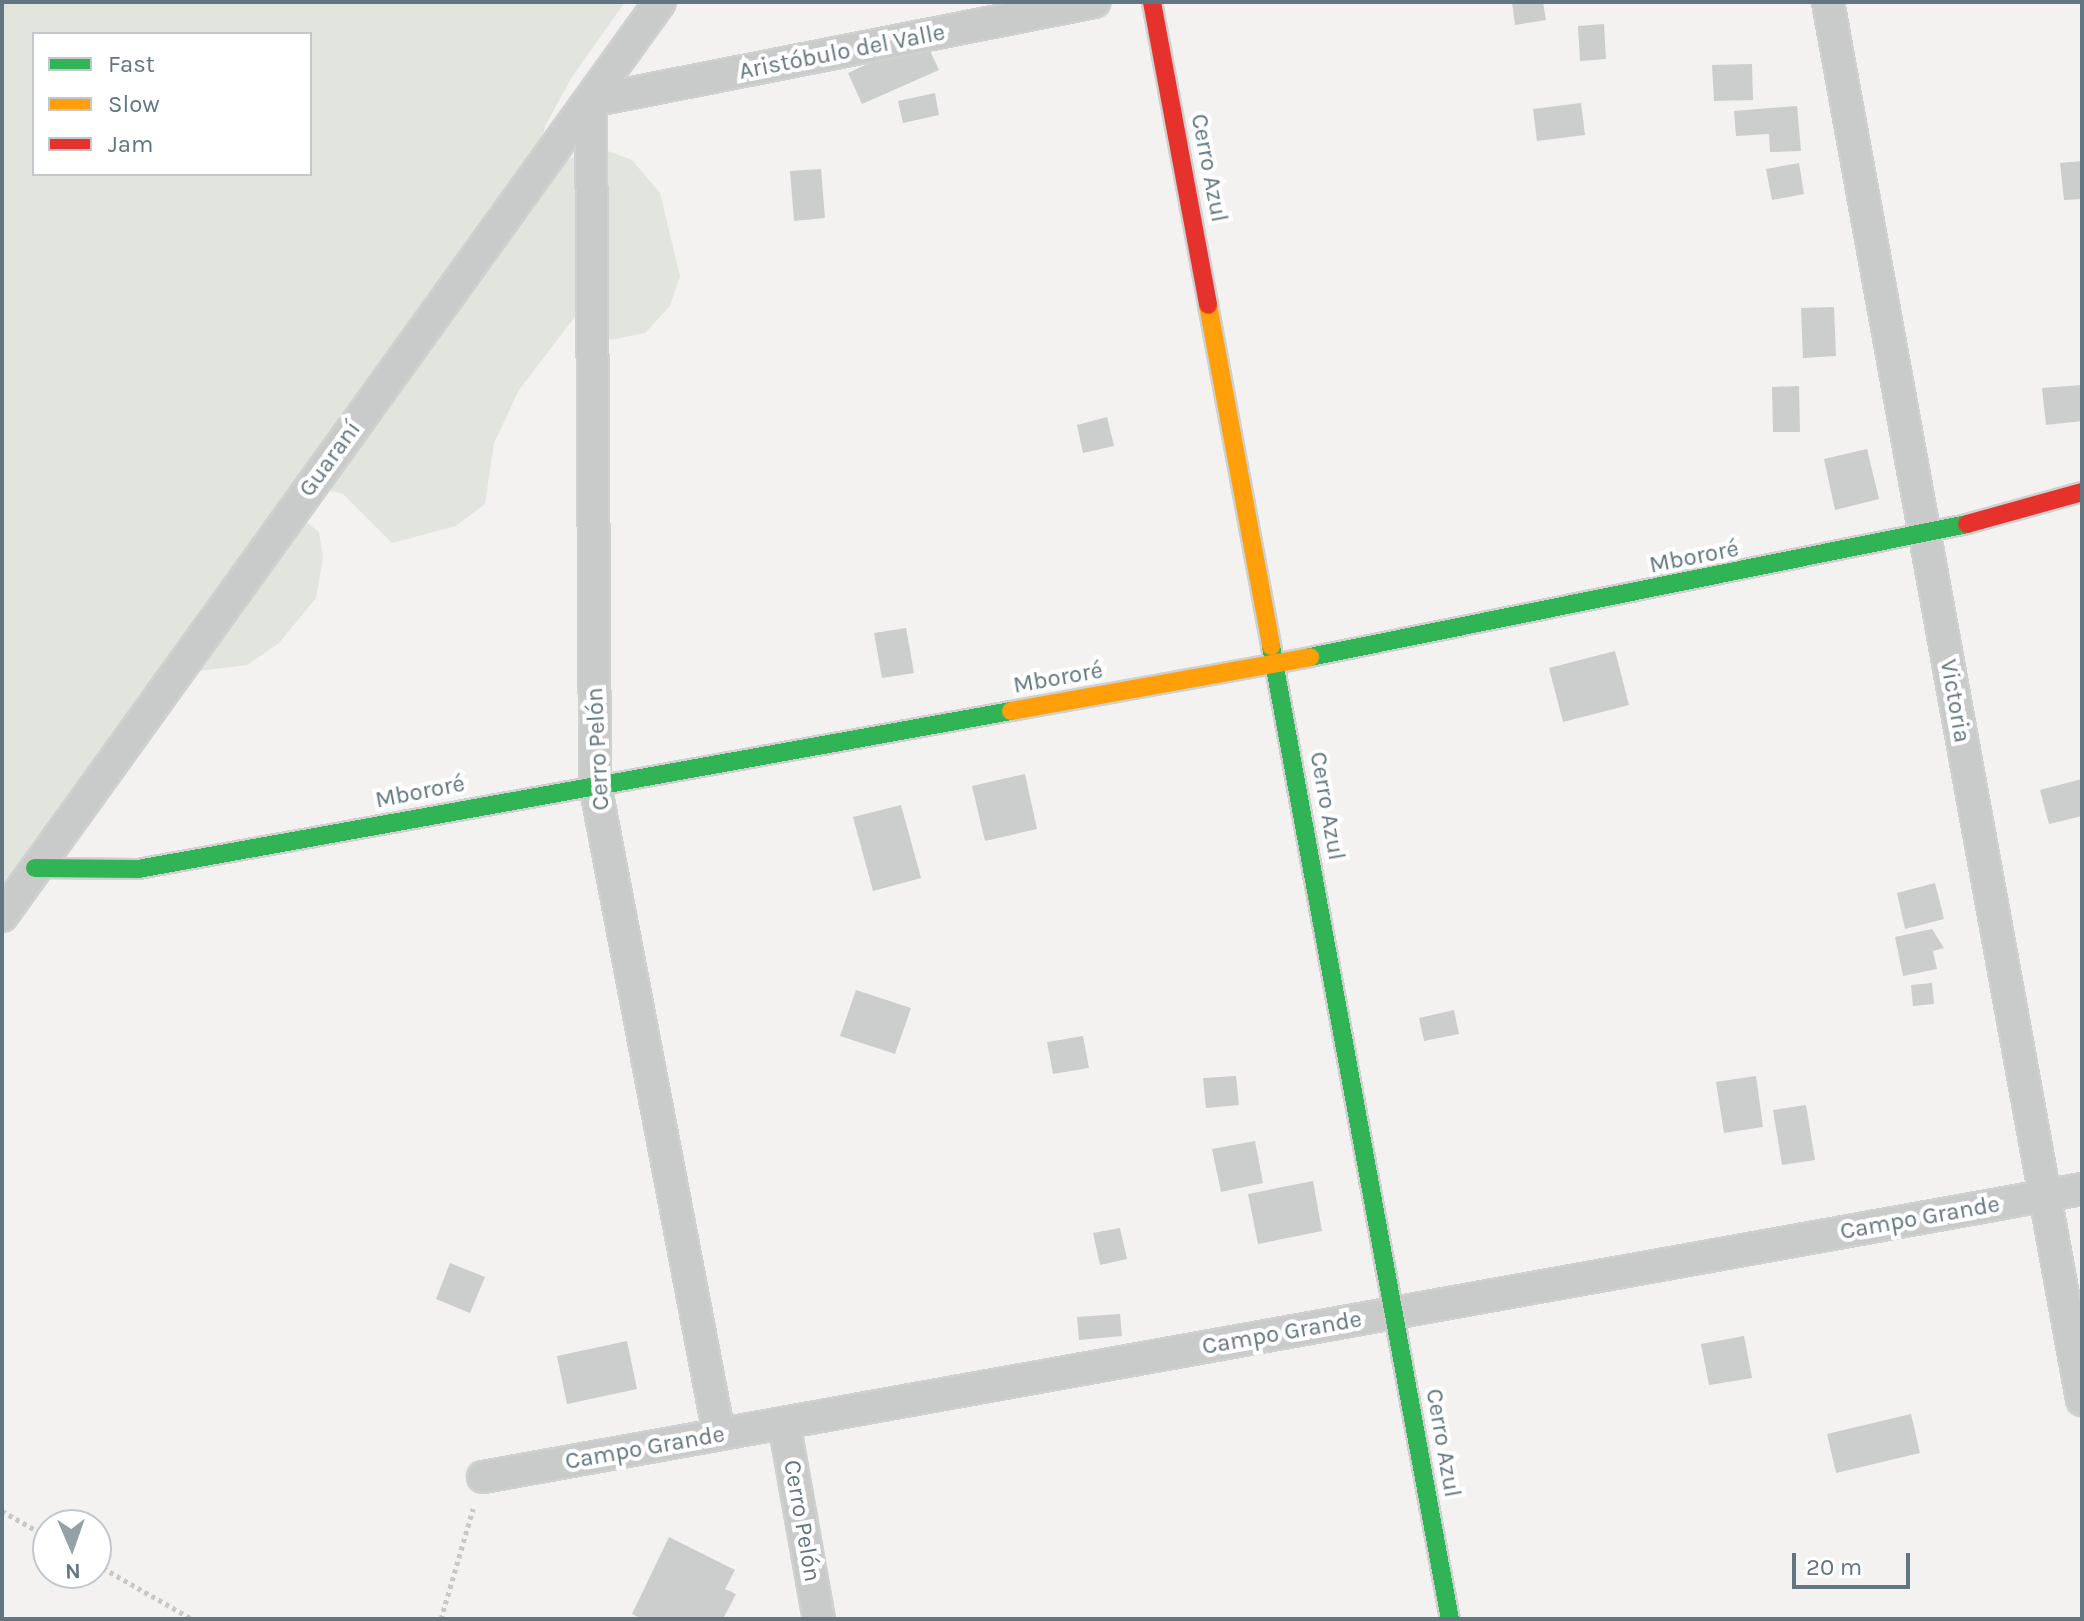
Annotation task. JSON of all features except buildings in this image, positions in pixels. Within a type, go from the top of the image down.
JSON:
[{"type":"street","name":"Guaraní","points":[[2,916],[660,2]]},
{"type":"street","name":"Aristóbulo del Valle","points":[[591,101],[1094,2]]},
{"type":"street","name":"Cerro Azul","points":[[1152,2],[1277,663],[1450,1619]]},
{"type":"street","name":"Victoria","points":[[1828,2],[2082,1400]]},
{"type":"street","name":"Cerro Pelón","points":[[591,101],[595,784],[719,1434]]},
{"type":"street","name":"Mbororé","points":[[35,868],[138,869],[1277,663],[1925,536],[2082,492]]},
{"type":"street","name":"Campo Grande","points":[[483,1477],[2082,1189]]},
{"type":"street","name":"Cerro Pelón","points":[[784,1423],[819,1619]]},
{"type":"path","points":[[441,1619],[483,1477]]},
{"type":"path","points":[[2,1511],[32,1528]]},
{"type":"path","points":[[112,1573],[192,1619]]},
{"type":"shaded area","points":[[2,2],[625,2],[572,77],[545,126],[539,154],[567,160],[597,147],[632,160],[660,193],[680,276],[670,306],[645,333],[611,340],[577,314],[519,390],[494,443],[485,504],[456,526],[392,543],[343,494],[312,486],[297,515],[319,532],[323,557],[316,598],[279,643],[247,665],[190,672],[138,705],[2,889]]},
{"type":"traffic: fast","points":[[1310,657],[1967,524]]},
{"type":"traffic: fast","points":[[1271,646],[1450,1619]]},
{"type":"traffic: fast","points":[[35,868],[138,869],[1011,711]]},
{"type":"traffic: slow","points":[[1208,305],[1271,646]]},
{"type":"traffic: slow","points":[[1011,711],[1310,657]]},
{"type":"traffic: jam","points":[[1152,2],[1208,305]]},
{"type":"traffic: jam","points":[[1967,524],[2082,492]]}]
